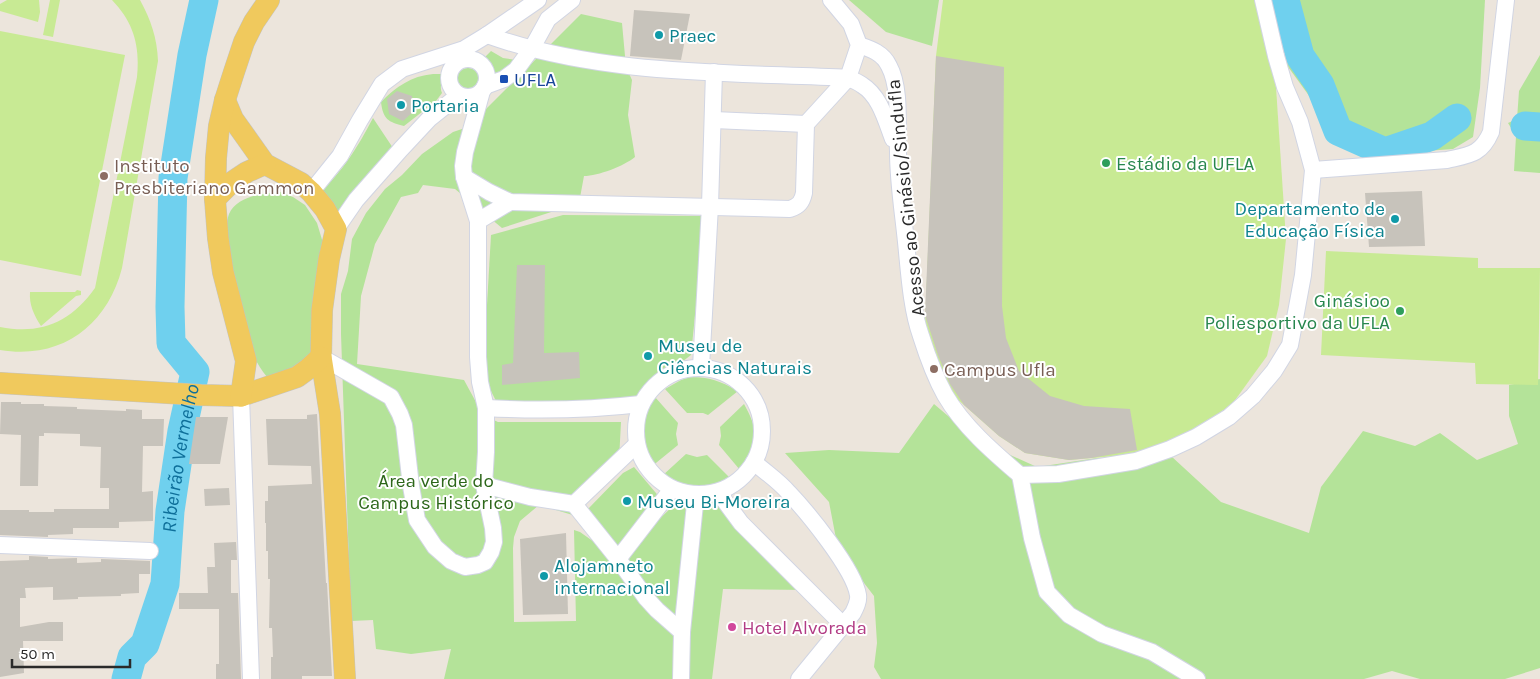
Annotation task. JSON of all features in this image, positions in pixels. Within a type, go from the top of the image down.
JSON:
[{"type":"main road","points":[[241,396],[246,361],[222,272],[218,238],[216,158],[219,126],[225,100],[244,42],[254,22],[269,0]]},
{"type":"main road","points":[[225,100],[233,119],[266,164],[301,184],[311,192],[336,228],[329,259],[322,310],[321,357],[330,414],[345,679]]},
{"type":"main road","points":[[216,199],[232,182],[247,172],[266,164]]},
{"type":"main road","points":[[0,383],[241,396],[297,377],[321,357]]},
{"type":"main road","points":[[246,361],[273,386]]},
{"type":"main road","points":[[297,377],[328,398]]},
{"type":"street","points":[[538,0],[463,54],[450,71],[448,80],[452,89],[459,95],[475,96],[484,88],[504,79],[516,70],[532,48],[548,19],[572,0]]},
{"type":"street","points":[[464,177],[510,202],[790,209],[801,202],[804,193],[806,124],[848,78],[859,45],[850,24],[831,0]]},
{"type":"street","points":[[1197,679],[1152,652],[1102,634],[1069,615],[1047,592],[1032,538],[1020,475],[1058,474],[1136,461],[1196,437],[1229,417],[1253,396],[1274,371],[1290,345],[1303,275],[1313,170],[1300,122],[1285,87],[1263,0]]},
{"type":"street","points":[[1313,170],[1447,160],[1465,156],[1479,150],[1491,132],[1506,0]]},
{"type":"street","points":[[487,35],[506,42],[563,56],[606,63],[648,68],[848,78],[862,84],[872,93],[886,119],[898,153]]},
{"type":"street","name":"Acesso ao Ginásio/Sindufla","points":[[859,45],[873,50],[884,58],[890,67],[894,81],[898,153],[909,275],[920,334],[945,395],[959,416],[1020,475]]},
{"type":"street","points":[[311,192],[340,156],[382,84],[402,70],[463,54],[483,65],[487,79],[465,152],[463,166],[464,177],[478,222],[478,357],[480,382],[486,408],[484,485],[494,542],[485,562],[465,567],[452,562],[435,547],[417,520],[404,425],[391,397],[321,357]]},
{"type":"street","points":[[701,367],[714,120],[714,72]]},
{"type":"street","points":[[336,228],[356,200],[401,149],[429,119],[459,95]]},
{"type":"street","points":[[714,120],[806,124]]},
{"type":"street","points":[[478,222],[510,202]]},
{"type":"street","points":[[701,367],[726,373],[746,388],[759,409],[763,433],[757,458],[742,478],[721,491],[696,494],[672,489],[652,474],[639,453],[635,428],[641,404],[656,384],[677,371],[701,367]]},
{"type":"street","points":[[241,396],[251,679]]},
{"type":"street","points":[[486,408],[521,410],[604,408],[641,404]]},
{"type":"street","points":[[574,504],[637,444]]},
{"type":"street","points":[[754,462],[788,491],[831,545],[858,592],[853,613],[799,679]]},
{"type":"street","points":[[484,485],[530,497],[574,504],[646,598],[682,632]]},
{"type":"street","points":[[618,559],[672,489]]},
{"type":"street","points":[[721,491],[724,500],[741,524],[844,626]]},
{"type":"street","points":[[681,679],[682,632],[696,494]]},
{"type":"street","points":[[0,545],[150,551]]},
{"type":"green space","points":[[7,0],[39,0],[40,12],[38,22],[0,11],[0,4]]},
{"type":"green space","points":[[50,0],[60,0],[53,37],[43,35]]},
{"type":"green space","points":[[112,0],[140,0],[153,29],[158,61],[122,268],[115,289],[105,307],[93,322],[78,334],[61,344],[43,350],[22,352],[0,350],[0,327],[29,329],[54,323],[76,310],[95,288],[138,66],[134,36],[126,17]]},
{"type":"green space","points":[[849,0],[939,0],[932,46],[886,32]]},
{"type":"green space","name":"Estádio da UFLA","points":[[943,0],[1256,0],[1276,87],[1286,239],[1279,305],[1267,356],[1233,403],[1190,435],[1138,454],[1069,460],[1025,453],[999,436],[947,390],[925,325],[936,56]]},
{"type":"green space","points":[[1276,0],[1485,0],[1480,88],[1473,137],[1453,149],[1385,154],[1352,149],[1336,133],[1286,64]]},
{"type":"green space","name":"Área verde do Campus Histórico","points":[[581,14],[622,23],[626,67],[632,80],[628,115],[635,157],[611,170],[584,176],[579,203],[502,228],[455,189],[423,185],[418,193],[401,197],[375,244],[361,296],[357,364],[464,380],[483,415],[498,422],[621,422],[619,460],[582,509],[588,509],[623,473],[634,467],[661,499],[624,552],[576,516],[539,505],[520,521],[514,537],[514,622],[576,621],[574,530],[580,532],[618,559],[675,504],[718,500],[809,590],[723,589],[712,679],[444,679],[451,649],[411,654],[376,649],[373,620],[351,621],[341,294],[348,271],[352,239],[366,213],[385,189],[402,175],[422,154],[453,132],[468,127]]},
{"type":"green space","points":[[0,31],[125,55],[81,276],[0,260]]},
{"type":"green space","points":[[491,51],[503,58],[516,60],[493,80],[490,68],[481,61]]},
{"type":"green space","points":[[1540,55],[1540,173],[1514,171],[1516,136],[1508,123],[1517,119],[1519,91]]},
{"type":"green space","points":[[468,68],[473,69],[479,75],[479,85],[473,91],[468,92],[463,91],[457,85],[456,80],[457,75],[463,69]]},
{"type":"green space","points":[[442,74],[442,93],[436,101],[404,126],[387,119],[381,102],[404,83],[418,77]]},
{"type":"green space","points":[[373,118],[393,148],[335,216],[318,195],[349,159]]},
{"type":"green space","points":[[280,192],[293,197],[305,205],[317,223],[323,243],[312,358],[305,370],[267,377],[259,365],[246,337],[228,243],[227,225],[229,214],[244,199],[266,193]]},
{"type":"green space","points":[[563,215],[705,216],[691,355],[628,403],[499,407],[483,375],[491,235]]},
{"type":"green space","name":"Ginásioo Poliesportivo da UFLA","points":[[1326,251],[1478,258],[1478,268],[1540,268],[1538,385],[1476,384],[1475,363],[1321,355]]},
{"type":"green space","points":[[77,290],[81,291],[81,295],[76,296],[41,326],[32,310],[30,292],[75,292]]},
{"type":"green space","points":[[690,377],[715,380],[738,391],[708,415],[703,413],[687,413],[665,389]]},
{"type":"green space","points":[[1540,379],[1540,668],[1505,679],[1420,679],[1392,671],[1364,679],[881,679],[874,667],[877,643],[874,596],[838,549],[829,502],[785,453],[829,450],[899,453],[934,404],[975,439],[1037,467],[1097,458],[1171,456],[1221,502],[1309,533],[1321,487],[1363,431],[1415,446],[1440,433],[1477,460],[1518,444],[1509,416],[1509,385]]},
{"type":"green space","points":[[655,397],[678,423],[676,434],[678,445],[651,467],[640,441],[639,426],[642,413]]},
{"type":"green space","points":[[744,404],[753,422],[755,438],[751,453],[740,470],[719,445],[720,427]]},
{"type":"green space","points":[[686,454],[697,457],[707,455],[731,479],[712,488],[696,490],[680,486],[662,476]]},
{"type":"building","name":"Praec","points":[[634,10],[690,14],[681,60],[630,56]]},
{"type":"building","points":[[936,56],[1004,67],[1002,306],[1006,338],[1019,371],[1050,396],[1084,406],[1130,409],[1137,450],[1069,460],[1025,453],[999,436],[964,405],[950,384],[925,315]]},
{"type":"building","name":"Portaria","points":[[397,91],[412,96],[414,111],[403,121],[389,114],[387,99]]},
{"type":"building","name":"Departamento de Educação Física","points":[[1422,191],[1425,246],[1369,247],[1365,193]]},
{"type":"building","points":[[517,265],[545,265],[544,353],[579,352],[580,378],[502,385],[502,365],[513,363]]},
{"type":"building","points":[[1,402],[77,407],[77,409],[142,410],[142,419],[164,419],[163,446],[143,446],[142,492],[153,491],[153,521],[119,522],[119,528],[73,528],[73,534],[48,535],[48,537],[0,535],[0,510],[54,512],[54,509],[109,509],[109,488],[100,488],[101,447],[80,446],[80,434],[44,433],[44,436],[39,436],[38,486],[20,486],[21,435],[0,434]]},
{"type":"building","points":[[317,414],[332,676],[302,676],[302,679],[271,679],[271,657],[273,657],[272,628],[269,628],[270,579],[268,579],[265,523],[265,501],[268,501],[268,486],[312,484],[311,466],[268,465],[266,419],[307,419],[307,415]]},
{"type":"building","points":[[196,417],[228,417],[220,464],[189,464]]},
{"type":"building","points":[[229,488],[230,505],[205,506],[204,489]]},
{"type":"building","name":"Alojamneto internacional","points":[[566,533],[568,614],[523,615],[520,539]]},
{"type":"building","points":[[236,542],[237,560],[231,560],[231,593],[238,593],[241,679],[216,679],[216,664],[219,664],[219,609],[179,609],[179,593],[208,593],[207,567],[215,567],[214,543]]},
{"type":"building","points":[[29,556],[48,557],[48,559],[77,558],[77,563],[101,562],[101,559],[150,561],[150,574],[139,574],[139,593],[121,594],[121,596],[78,597],[78,599],[53,600],[53,587],[25,588],[26,598],[20,598],[20,627],[49,622],[63,622],[63,641],[23,641],[24,673],[0,677],[0,561],[29,560]]},
{"type":"waterway","name":"Ribeirão Vermelho","points":[[126,679],[132,657],[145,644],[165,584],[170,511],[182,431],[195,372],[171,343],[173,178],[192,55],[204,0]]},
{"type":"waterway","name":"Ribeirão Vermelho","points":[[1285,0],[1300,56],[1320,85],[1338,131],[1385,152],[1432,136],[1457,118]]},
{"type":"waterway","name":"Ribeirão Vermelho","points":[[1525,126],[1540,127]]},
{"type":"place","name":"Praec","points":[[659,35]]},
{"type":"place","name":"UFLA","points":[[504,79]]},
{"type":"place","name":"Portaria","points":[[401,105]]},
{"type":"place","name":"Estádio da UFLA","points":[[1106,163]]},
{"type":"place","name":"Instituto Presbiteriano Gammon","points":[[104,176]]},
{"type":"place","name":"Departamento de Educação Física","points":[[1395,219]]},
{"type":"place","name":"Ginásioo Poliesportivo da UFLA","points":[[1400,311]]},
{"type":"place","name":"Museu de Ciências Naturais","points":[[648,356]]},
{"type":"place","name":"Campus Ufla","points":[[934,369]]},
{"type":"place","name":"Museu Bi-Moreira","points":[[627,501]]},
{"type":"place","name":"Alojamneto internacional","points":[[544,576]]},
{"type":"place","name":"Hotel Alvorada","points":[[732,627]]}]
